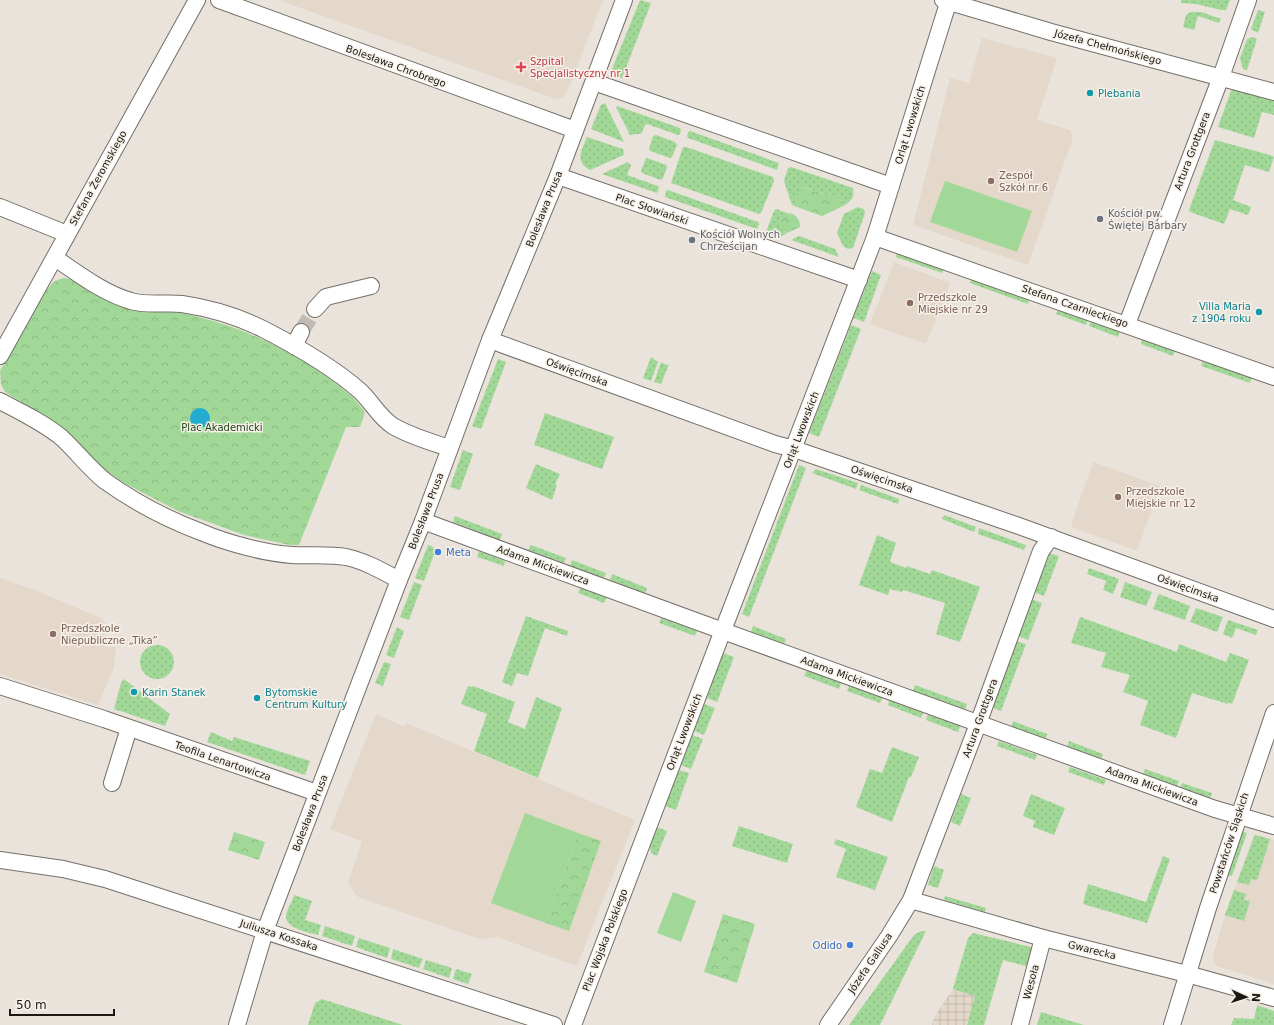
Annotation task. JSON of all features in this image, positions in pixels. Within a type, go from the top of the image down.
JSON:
[{"type":"street","name":"Stefana Żeromskiego","points":[[0,356],[197,0]]},
{"type":"street","name":"Bolesława Chrobrego","points":[[219,0],[575,130]]},
{"type":"street","name":"Bolesława Prusa","points":[[237,1025],[264,931],[423,520],[490,340],[558,176],[624,0]]},
{"type":"street","name":"Artura Grottgera","points":[[1127,324],[1221,77],[1248,0]]},
{"type":"street","name":"Józefa Chełmońskiego","points":[[947,1],[1051,32],[1274,92]]},
{"type":"street","name":"Orląt Lwowskich","points":[[638,855],[876,237],[947,1]]},
{"type":"street","points":[[594,82],[891,186]]},
{"type":"street","name":"Plac Słowiański","points":[[558,176],[859,280]]},
{"type":"street","points":[[0,207],[67,234]]},
{"type":"street","name":"Stefana Czarnieckiego","points":[[876,237],[1274,376]]},
{"type":"street","points":[[55,258],[86,279],[119,297],[133,302],[182,304],[206,309],[261,328],[330,368],[360,392],[380,415],[393,426],[414,436],[449,448]]},
{"type":"street","points":[[315,309],[326,297],[371,286]]},
{"type":"street","points":[[294,346],[301,332]]},
{"type":"street","name":"Oświęcimska","points":[[490,340],[775,444],[794,449],[1051,537],[1274,619]]},
{"type":"street","points":[[0,400],[51,430],[105,481],[167,517],[201,533],[233,543],[267,551],[290,554],[345,557],[361,561],[399,580]]},
{"type":"street","name":"Adama Mickiewicza","points":[[423,520],[978,724],[1238,816],[1274,826]]},
{"type":"street","name":"Artura Grottgera","points":[[911,900],[978,724],[1041,551],[1051,537]]},
{"type":"street","name":"Teofila Lenartowicza","points":[[0,686],[129,728],[317,794]]},
{"type":"street","name":"Powstańców Śląskich","points":[[1172,1025],[1238,816],[1274,713]]},
{"type":"street","points":[[112,783],[129,728]]},
{"type":"street","name":"Plac Wojska Polskiego","points":[[573,1025],[638,855]]},
{"type":"street","name":"Juliusza Kossaka","points":[[0,860],[63,869],[105,879],[554,1025]]},
{"type":"street","name":"Gwarecka","points":[[911,900],[1043,938],[1187,974],[1274,998]]},
{"type":"street","name":"Józefa Gallusa","points":[[828,1025],[889,936],[911,900]]},
{"type":"street","name":"Wesoła","points":[[1020,1025],[1043,938]]},
{"type":"shaded area","name":"Szpital Specjalistyczny nr 1","points":[[278,0],[603,0],[568,90],[562,98],[556,99]]},
{"type":"shaded area","name":"Zespół Szkół nr 6","points":[[982,38],[1057,58],[1037,120],[1070,130],[1073,138],[1028,265],[913,225],[950,78],[969,83]]},
{"type":"shaded area","name":"Przedszkole Miejskie nr 29","points":[[894,262],[950,283],[926,344],[870,324]]},
{"type":"shaded area","name":"Przedszkole Miejskie nr 12","points":[[1093,462],[1160,486],[1137,551],[1073,528],[1071,525]]},
{"type":"shaded area","name":"Przedszkole Niepubliczne „Tika”","points":[[0,578],[32,589],[103,619],[106,647],[116,647],[114,668],[98,705],[0,674]]},
{"type":"shaded area","points":[[376,714],[405,727],[406,723],[635,820],[577,966],[497,937],[480,939],[358,897],[348,883],[362,841],[330,829]]},
{"type":"shaded area","points":[[1254,834],[1274,840],[1274,984],[1217,966],[1214,963],[1213,955],[1224,919]]},
{"type":"shaded area","points":[[953,989],[976,996],[967,1025],[932,1025],[934,1017]]},
{"type":"green space","points":[[640,0],[651,3],[622,78],[610,74]]},
{"type":"green space","points":[[1181,0],[1230,0],[1226,10],[1221,10],[1196,4],[1181,3]]},
{"type":"green space","points":[[1258,10],[1265,12],[1258,33],[1251,29]]},
{"type":"green space","points":[[1190,12],[1201,12],[1221,19],[1219,23],[1198,16],[1194,30],[1183,27],[1186,15]]},
{"type":"green space","points":[[1252,37],[1257,39],[1247,70],[1243,69],[1240,58],[1247,39]]},
{"type":"green space","points":[[1232,88],[1274,98],[1274,115],[1262,112],[1254,138],[1218,127]]},
{"type":"green space","points":[[605,103],[624,142],[591,129],[601,105]]},
{"type":"green space","points":[[617,106],[680,128],[680,134],[678,135],[647,124],[645,125],[641,134],[630,135],[616,107]]},
{"type":"green space","points":[[690,131],[779,163],[777,170],[688,138],[688,132]]},
{"type":"green space","points":[[656,135],[675,142],[677,145],[672,157],[670,158],[650,151],[649,149],[653,136]]},
{"type":"green space","points":[[587,137],[623,149],[624,155],[590,170],[585,167],[581,159]]},
{"type":"green space","points":[[1215,140],[1274,157],[1269,172],[1245,165],[1233,200],[1251,207],[1248,215],[1230,209],[1224,224],[1190,212],[1189,210]]},
{"type":"green space","points":[[683,147],[773,177],[774,181],[761,213],[759,214],[671,183]]},
{"type":"green space","points":[[646,158],[666,165],[667,167],[661,180],[642,173],[641,171]]},
{"type":"green space","points":[[628,162],[631,165],[627,175],[658,186],[659,188],[657,193],[602,174]]},
{"type":"green space","points":[[791,167],[853,188],[853,197],[843,206],[844,201],[840,200],[832,193],[826,195],[801,186],[794,206],[792,205],[784,181],[788,168]]},
{"type":"green space","points":[[945,181],[1032,211],[1017,252],[930,222]]},
{"type":"green space","points":[[800,186],[826,195],[829,193],[836,194],[840,200],[844,201],[843,206],[822,216],[794,206]]},
{"type":"green space","points":[[668,190],[758,222],[759,224],[757,229],[665,197],[666,191]]},
{"type":"green space","points":[[858,207],[864,209],[865,213],[853,248],[848,249],[843,246],[837,233],[844,214]]},
{"type":"green space","points":[[776,209],[790,214],[784,232],[787,233],[779,238],[767,234],[766,232]]},
{"type":"green space","points":[[791,213],[798,218],[800,227],[787,233],[781,229],[780,222],[784,218],[789,217]]},
{"type":"green space","points":[[799,236],[835,249],[839,257],[791,240]]},
{"type":"green space","points":[[897,252],[944,268],[942,273],[896,257]]},
{"type":"green space","points":[[872,271],[881,275],[864,322],[853,318]]},
{"type":"green space","name":"Plac Akademicki","points":[[63,278],[79,282],[115,304],[123,307],[146,312],[186,314],[208,319],[251,335],[272,344],[313,367],[332,380],[355,400],[365,412],[360,427],[346,427],[299,545],[290,545],[244,535],[178,511],[124,483],[95,462],[63,429],[5,392],[1,384],[0,371],[46,290],[55,281]]},
{"type":"green space","points":[[972,279],[1029,299],[1028,304],[970,283]]},
{"type":"green space","points":[[1058,309],[1088,320],[1086,325],[1056,314]]},
{"type":"green space","points":[[1091,321],[1120,331],[1118,337],[1089,326]]},
{"type":"green space","points":[[851,325],[861,329],[819,437],[809,433]]},
{"type":"green space","points":[[1143,339],[1175,351],[1173,356],[1141,344]]},
{"type":"green space","points":[[651,357],[658,362],[651,381],[643,378]]},
{"type":"green space","points":[[498,359],[506,362],[481,429],[472,426]]},
{"type":"green space","points":[[1203,361],[1252,377],[1250,383],[1201,366]]},
{"type":"green space","points":[[661,362],[666,365],[669,364],[661,384],[654,382]]},
{"type":"green space","points":[[545,413],[614,437],[602,469],[534,445]]},
{"type":"green space","points":[[463,450],[473,454],[460,490],[450,487]]},
{"type":"green space","points":[[536,464],[560,474],[555,484],[557,485],[552,500],[526,488]]},
{"type":"green space","points":[[799,465],[806,468],[749,617],[742,614]]},
{"type":"green space","points":[[816,469],[858,483],[856,489],[812,473]]},
{"type":"green space","points":[[861,485],[899,499],[898,504],[859,490]]},
{"type":"green space","points":[[944,515],[976,527],[974,532],[942,519]]},
{"type":"green space","points":[[455,516],[502,534],[500,540],[453,522]]},
{"type":"green space","points":[[979,528],[1026,545],[1024,550],[978,534]]},
{"type":"green space","points":[[877,535],[896,543],[890,562],[930,574],[932,570],[980,587],[960,642],[936,634],[945,603],[903,590],[902,592],[890,589],[888,595],[859,585]]},
{"type":"green space","points":[[428,545],[433,547],[435,552],[424,581],[415,578]]},
{"type":"green space","points":[[531,545],[566,558],[564,563],[528,550]]},
{"type":"green space","points":[[479,551],[505,561],[504,566],[477,557]]},
{"type":"green space","points":[[1049,553],[1059,556],[1044,596],[1034,592]]},
{"type":"green space","points":[[572,560],[606,573],[604,578],[570,566]]},
{"type":"green space","points":[[1089,568],[1119,579],[1113,594],[1103,590],[1106,581],[1087,574]]},
{"type":"green space","points":[[612,574],[647,588],[645,593],[610,580]]},
{"type":"green space","points":[[414,582],[422,585],[409,620],[400,617]]},
{"type":"green space","points":[[1125,582],[1152,592],[1146,606],[1120,597]]},
{"type":"green space","points":[[580,588],[607,597],[604,603],[578,593]]},
{"type":"green space","points":[[1159,594],[1190,606],[1185,620],[1153,609]]},
{"type":"green space","points":[[1031,599],[1042,603],[1028,640],[1018,636]]},
{"type":"green space","points":[[1196,608],[1223,617],[1217,632],[1190,622]]},
{"type":"green space","points":[[526,616],[568,631],[567,636],[545,628],[528,676],[517,673],[512,686],[502,682]]},
{"type":"green space","points":[[1080,617],[1177,652],[1179,644],[1226,662],[1230,653],[1249,660],[1232,704],[1192,693],[1176,738],[1140,725],[1148,701],[1123,692],[1130,675],[1101,667],[1106,653],[1071,643]]},
{"type":"green space","points":[[661,618],[697,631],[695,636],[659,623]]},
{"type":"green space","points":[[1228,620],[1258,630],[1256,635],[1236,628],[1232,638],[1223,634]]},
{"type":"green space","points":[[753,626],[786,639],[784,644],[751,632]]},
{"type":"green space","points":[[397,627],[404,631],[394,658],[386,655]]},
{"type":"green space","points":[[1016,641],[1026,644],[1001,711],[991,707]]},
{"type":"green space","points":[[157,645],[169,650],[174,662],[169,674],[157,679],[145,674],[140,662],[145,650]]},
{"type":"green space","points":[[723,653],[734,657],[717,702],[707,698]]},
{"type":"green space","points":[[384,662],[391,664],[383,686],[375,683]]},
{"type":"green space","points":[[807,670],[841,683],[839,689],[804,676]]},
{"type":"green space","points":[[124,679],[170,714],[165,726],[114,709],[121,683]]},
{"type":"green space","points":[[915,685],[967,704],[965,710],[913,691]]},
{"type":"green space","points":[[468,686],[473,686],[515,702],[508,722],[525,729],[536,697],[562,708],[538,778],[474,751],[487,714],[461,704]]},
{"type":"green space","points":[[849,686],[883,697],[880,703],[847,691]]},
{"type":"green space","points":[[889,700],[923,712],[921,718],[888,705]]},
{"type":"green space","points":[[704,704],[715,708],[704,735],[694,731]]},
{"type":"green space","points":[[928,714],[960,726],[958,732],[926,720]]},
{"type":"green space","points":[[1013,721],[1047,734],[1046,739],[1011,727]]},
{"type":"green space","points":[[211,732],[232,741],[234,737],[310,761],[305,775],[207,742]]},
{"type":"green space","points":[[692,735],[703,739],[691,769],[681,765]]},
{"type":"green space","points":[[999,741],[1037,755],[1035,760],[997,746]]},
{"type":"green space","points":[[1069,741],[1103,754],[1101,759],[1067,747]]},
{"type":"green space","points":[[892,747],[919,757],[911,777],[909,777],[892,822],[856,807],[870,769],[882,773]]},
{"type":"green space","points":[[1070,767],[1106,780],[1104,785],[1068,772]]},
{"type":"green space","points":[[1145,769],[1179,781],[1177,787],[1143,774]]},
{"type":"green space","points":[[679,770],[689,773],[676,810],[665,806]]},
{"type":"green space","points":[[1182,783],[1212,793],[1210,799],[1180,788]]},
{"type":"green space","points":[[961,794],[971,798],[960,826],[951,822]]},
{"type":"green space","points":[[1031,794],[1065,808],[1054,835],[1033,827],[1035,821],[1023,816]]},
{"type":"green space","points":[[525,813],[578,833],[546,923],[491,903]]},
{"type":"green space","points":[[739,826],[793,844],[787,863],[732,846]]},
{"type":"green space","points":[[657,827],[667,831],[657,856],[651,853],[650,845]]},
{"type":"green space","points":[[1242,831],[1247,833],[1232,876],[1226,875]]},
{"type":"green space","points":[[234,832],[265,842],[259,860],[228,850]]},
{"type":"green space","points":[[578,833],[601,841],[569,931],[546,923]]},
{"type":"green space","points":[[1255,835],[1270,839],[1257,880],[1251,879],[1249,885],[1237,882]]},
{"type":"green space","points":[[836,839],[888,857],[875,890],[836,877],[846,849],[834,844]]},
{"type":"green space","points":[[1163,856],[1170,859],[1147,923],[1083,904],[1088,884],[1146,902]]},
{"type":"green space","points":[[934,866],[944,870],[938,888],[928,885]]},
{"type":"green space","points":[[1234,890],[1246,894],[1244,900],[1250,901],[1244,921],[1225,915]]},
{"type":"green space","points":[[673,892],[696,901],[681,942],[657,933]]},
{"type":"green space","points":[[294,895],[312,901],[305,920],[321,925],[318,935],[298,929],[289,924],[286,916]]},
{"type":"green space","points":[[945,896],[986,908],[985,912],[944,900]]},
{"type":"green space","points":[[723,914],[755,924],[737,983],[704,972]]},
{"type":"green space","points":[[325,926],[355,936],[352,946],[322,936]]},
{"type":"green space","points":[[921,931],[926,931],[880,1025],[849,1025],[914,935]]},
{"type":"green space","points":[[973,933],[1031,947],[1033,951],[1029,967],[1003,960],[984,1025],[967,1025],[975,996],[953,989],[968,938]]},
{"type":"green space","points":[[359,938],[390,948],[387,958],[356,947]]},
{"type":"green space","points":[[393,949],[423,959],[419,968],[391,959]]},
{"type":"green space","points":[[426,960],[452,968],[449,978],[423,969]]},
{"type":"green space","points":[[456,969],[472,974],[468,984],[453,979]]},
{"type":"green space","points":[[322,999],[403,1025],[308,1025],[315,1003]]},
{"type":"green space","points":[[1257,1005],[1274,1011],[1274,1025],[1231,1025],[1234,1018],[1254,1019]]},
{"type":"green space","points":[[1041,1012],[1084,1025],[1037,1025]]},
{"type":"water","points":[[200,408],[207,411],[210,418],[207,425],[200,428],[193,425],[190,418],[193,411]]},
{"type":"tunnel","points":[[301,332],[315,309]]},
{"type":"place","name":"Szpital Specjalistyczny nr 1","points":[[521,67]]},
{"type":"place","name":"Plebania","points":[[1090,93]]},
{"type":"place","name":"Zespół Szkół nr 6","points":[[991,181]]},
{"type":"place","name":"Kościół pw. Świętej Barbary","points":[[1100,219]]},
{"type":"place","name":"Kościół Wolnych Chrześcijan","points":[[692,240]]},
{"type":"place","name":"Przedszkole Miejskie nr 29","points":[[910,303]]},
{"type":"place","name":"Villa Maria z 1904 roku","points":[[1259,312]]},
{"type":"place","name":"Przedszkole Miejskie nr 12","points":[[1118,497]]},
{"type":"place","name":"Meta","points":[[438,552]]},
{"type":"place","name":"Przedszkole Niepubliczne „Tika”","points":[[53,634]]},
{"type":"place","name":"Karin Stanek","points":[[134,692]]},
{"type":"place","name":"Bytomskie Centrum Kultury","points":[[257,698]]},
{"type":"place","name":"Odido","points":[[850,945]]}]
